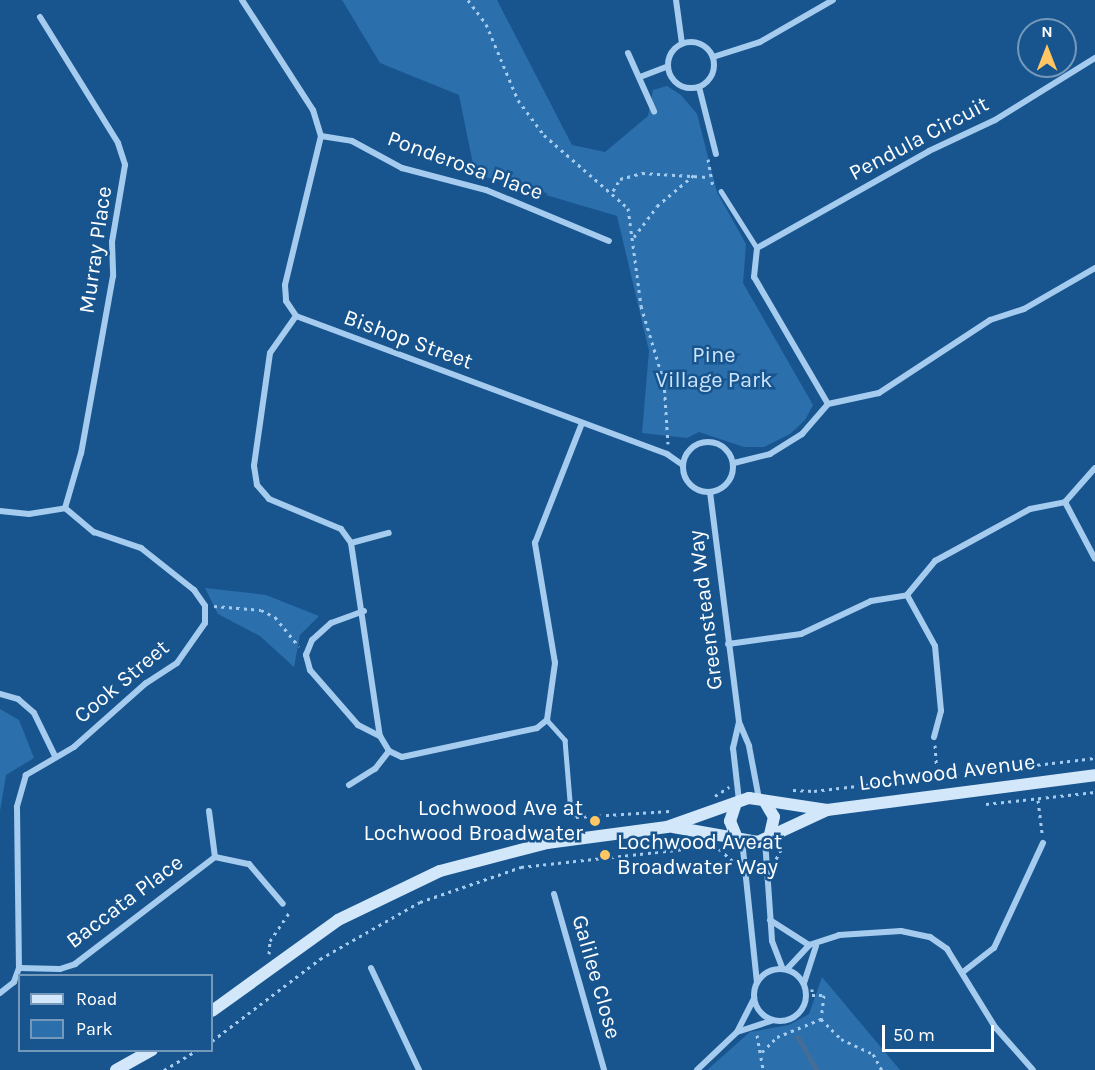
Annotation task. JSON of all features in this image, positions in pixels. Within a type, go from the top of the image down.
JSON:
[{"type":"street","points":[[242,0],[313,110],[321,136],[285,285],[286,302],[296,316],[270,353],[254,466],[257,485],[269,499],[340,529],[351,543],[364,611],[380,736],[388,751],[416,757],[537,728],[547,720],[555,663],[535,543],[582,423]]},
{"type":"street","points":[[675,0],[682,44]]},
{"type":"street","points":[[713,57],[759,42],[833,0]]},
{"type":"street","name":"Murray Place","points":[[40,17],[118,143],[125,165],[112,242],[113,276],[81,453],[65,508]]},
{"type":"street","points":[[699,87],[678,84],[668,66],[673,50],[682,44],[697,43],[713,57]]},
{"type":"street","points":[[628,53],[654,111]]},
{"type":"street","points":[[699,87],[712,75],[713,57]]},
{"type":"street","name":"Pendula Circuit","points":[[757,248],[928,151],[994,120],[1095,58]]},
{"type":"street","points":[[640,77],[668,66]]},
{"type":"street","points":[[699,87],[716,153]]},
{"type":"street","name":"Ponderosa Place","points":[[321,136],[352,141],[402,168],[486,190],[609,241]]},
{"type":"street","points":[[757,248],[754,277],[828,404]]},
{"type":"street","points":[[734,463],[778,449],[802,434],[828,404],[879,393],[990,321],[1024,309],[1095,268]]},
{"type":"street","name":"Bishop Street","points":[[296,316],[668,454],[683,465]]},
{"type":"street","points":[[708,441],[725,447],[734,463],[729,483],[710,492],[687,482],[683,465],[691,448],[708,441]]},
{"type":"street","points":[[728,644],[801,634],[871,601],[907,595],[935,561],[1030,509],[1065,502],[1095,468]]},
{"type":"street","name":"Greenstead Way","points":[[710,492],[739,723],[749,746],[762,800]]},
{"type":"street","points":[[1065,502],[1095,559]]},
{"type":"street","points":[[0,511],[29,514],[65,508],[94,532],[141,548],[157,558],[194,590],[205,606]]},
{"type":"street","points":[[351,543],[389,534]]},
{"type":"street","points":[[907,595],[935,646],[941,711],[934,737]]},
{"type":"street","name":"Cook Street","points":[[19,968],[17,807],[26,775],[74,747],[146,683],[177,663],[205,623],[205,606]]},
{"type":"street","points":[[364,611],[331,623],[312,640],[306,655],[310,670],[358,725],[380,736]]},
{"type":"street","points":[[0,694],[18,699],[34,713],[55,756]]},
{"type":"street","name":"Greenstead Way","points":[[737,804],[734,747],[739,723]]},
{"type":"street","points":[[349,785],[375,769],[388,751]]},
{"type":"street","name":"Lochwood Avenue","points":[[667,827],[739,838],[767,836],[827,810],[1095,777]]},
{"type":"street","points":[[762,800],[774,817],[767,836],[766,862],[772,941],[785,969],[804,983]]},
{"type":"street","name":"Lochwood Avenue","points":[[213,1010],[338,920],[440,871],[547,843],[667,827],[737,804],[762,800],[827,810]]},
{"type":"street","points":[[697,1070],[737,1032],[754,998],[757,982],[745,862],[739,838],[730,821],[737,804]]},
{"type":"street","name":"Baccata Place","points":[[209,811],[215,857]]},
{"type":"street","points":[[963,972],[994,948],[1043,843]]},
{"type":"street","name":"Baccata Place","points":[[19,968],[60,969],[75,964],[215,857],[249,864],[283,904]]},
{"type":"street","name":"Galilee Close","points":[[554,894],[604,1070]]},
{"type":"street","points":[[770,920],[812,946]]},
{"type":"street","points":[[757,982],[768,972],[785,969],[812,946],[854,933],[918,933],[948,949],[995,1027],[1033,1070]]},
{"type":"street","points":[[737,1032],[774,1020],[789,1019],[801,1011],[807,998],[804,983],[812,946]]},
{"type":"street","points":[[0,993],[14,982],[19,968]]},
{"type":"street","points":[[371,968],[419,1070]]},
{"type":"street","points":[[754,998],[761,1012],[774,1020]]},
{"type":"street","points":[[116,1070],[148,1052]]},
{"type":"lane","points":[[721,191],[757,248]]},
{"type":"lane","points":[[547,720],[565,741],[570,801]]},
{"type":"path","points":[[468,0],[486,24],[518,100],[538,126],[588,175],[613,191],[628,208],[634,237],[641,306],[664,382],[668,454]]},
{"type":"path","points":[[716,153],[708,156],[708,177],[721,205],[731,207]]},
{"type":"path","points":[[613,191],[620,179],[642,172],[708,177]]},
{"type":"path","points":[[634,237],[657,206],[694,175]]},
{"type":"path","points":[[205,606],[261,610],[275,617],[306,655]]},
{"type":"path","points":[[934,737],[939,795]]},
{"type":"path","points":[[780,789],[814,791],[1095,758]]},
{"type":"path","points":[[712,799],[737,783]]},
{"type":"path","points":[[1035,783],[1043,843]]},
{"type":"path","points":[[978,805],[1095,792]]},
{"type":"path","points":[[570,801],[576,817],[678,810]]},
{"type":"path","points":[[766,862],[776,859],[787,842]]},
{"type":"path","points":[[213,1040],[320,959],[420,902],[521,867],[714,845],[734,862],[745,862]]},
{"type":"path","points":[[269,968],[270,941],[290,911],[283,904]]},
{"type":"path","points":[[813,980],[812,994],[824,994],[821,1019]]},
{"type":"path","points":[[762,1052],[777,1037],[821,1019]]},
{"type":"path","points":[[821,1019],[841,1039],[873,1054],[882,1070]]},
{"type":"path","points":[[751,1026],[762,1052],[763,1070]]},
{"type":"path","points":[[164,1070],[194,1052]]},
{"type":"green space","name":"Pine Village Park","points":[[342,0],[497,0],[572,145],[605,152],[648,116],[653,90],[667,86],[681,95],[697,114],[717,192],[746,244],[743,283],[813,405],[805,420],[790,434],[764,447],[744,447],[699,432],[687,438],[642,433],[649,351],[617,216],[475,174],[459,95],[380,63]]},
{"type":"green space","points":[[205,588],[266,595],[319,616],[300,635],[294,667],[260,636],[218,614]]},
{"type":"green space","points":[[0,709],[19,720],[34,758],[6,775],[0,811]]},
{"type":"green space","points":[[822,977],[900,1070],[707,1070],[750,1032],[789,1025],[809,1014]]},
{"type":"waterway","points":[[798,1037],[817,1070]]},
{"type":"place","name":"Lochwood Ave at Lochwood Broadwater","points":[[595,821]]},
{"type":"place","name":"Lochwood Ave at Broadwater Way","points":[[605,855]]}]
